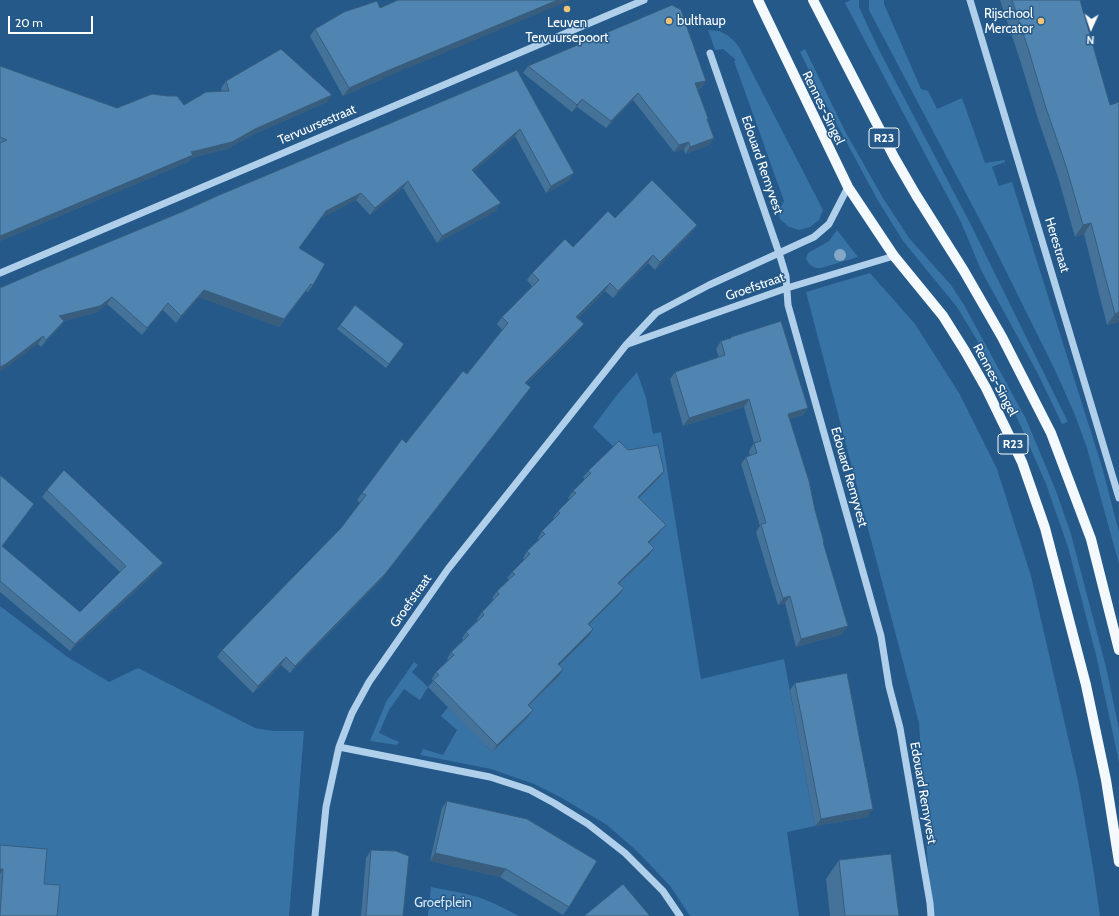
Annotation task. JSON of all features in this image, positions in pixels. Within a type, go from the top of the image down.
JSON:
[{"type":"main road","name":"Rennes-Singel","points":[[758,0],[848,187],[894,256],[943,316],[966,351],[1022,462],[1045,528],[1086,685],[1106,780],[1119,862]]},
{"type":"main road","name":"Rennes-Singel","points":[[813,0],[894,157],[964,271],[1002,337],[1048,427],[1059,452],[1091,539],[1119,650]]},
{"type":"street","name":"Tervuursestraat","points":[[0,273],[644,0]]},
{"type":"street","name":"Herestraat","points":[[970,0],[1119,498]]},
{"type":"street","name":"Edouard Remyvest","points":[[710,53],[786,276],[788,305],[881,636],[889,686],[900,728],[931,916]]},
{"type":"street","name":"Groefstraat","points":[[316,916],[326,807],[339,747],[352,713],[369,682],[448,569],[626,345],[656,314],[709,285],[814,237],[823,230],[834,216],[848,187]]},
{"type":"street","name":"Groefstraat","points":[[626,345],[787,288],[894,256]]},
{"type":"street","points":[[339,747],[490,777],[530,790],[588,824],[625,853],[663,891],[680,916]]},
{"type":"green space","points":[[851,0],[859,0],[859,7],[879,50],[970,223],[1068,422],[1062,424],[1038,374],[981,270],[961,222],[845,3]]},
{"type":"green space","points":[[869,0],[884,0],[884,4],[921,89],[928,91],[937,109],[962,98],[985,163],[1005,160],[1005,162],[992,167],[999,186],[1012,182],[1102,467],[1119,532],[1119,564],[1087,448],[1075,415],[1055,370],[990,239],[869,10]]},
{"type":"green space","points":[[708,30],[719,31],[727,35],[739,47],[823,210],[819,220],[810,227],[799,230],[789,227],[780,219],[778,213],[784,201],[734,61],[736,60],[723,49],[715,50]]},
{"type":"green space","points":[[805,49],[846,133],[883,198],[909,238],[951,285],[964,305],[1026,419],[1056,491],[1071,534],[1106,667],[1119,729],[1119,762],[1096,655],[1068,547],[1046,484],[1023,431],[1000,381],[957,307],[903,241],[877,199],[820,93],[800,52]]},
{"type":"green space","points":[[837,230],[858,257],[821,268],[815,268],[809,264],[806,258],[808,253],[829,241]]},
{"type":"green space","points":[[870,273],[915,324],[959,393],[997,469],[1031,576],[1078,781],[1100,916],[931,916],[919,723],[806,292]]},
{"type":"green space","points":[[637,372],[646,398],[653,434],[661,432],[701,679],[784,659],[815,826],[787,832],[799,916],[690,916],[671,887],[638,852],[607,825],[562,798],[534,784],[491,769],[420,755],[423,749],[443,755],[457,730],[441,716],[448,707],[458,717],[623,456],[593,427],[616,396]],"holes":[[[654,524],[643,549],[649,555],[613,589],[523,711],[528,717],[492,752],[485,745]]]},
{"type":"green space","points":[[0,606],[66,656],[109,682],[138,668],[255,728],[274,731],[304,731],[289,916],[0,916]]},
{"type":"green space","points":[[414,662],[418,665],[412,672],[428,687],[420,700],[404,689],[389,710],[379,733],[399,742],[397,745],[370,741],[386,702]]},
{"type":"green space","name":"Groefplein","points":[[431,887],[478,897],[519,916],[428,916]]},
{"type":"building","points":[[398,0],[558,0],[349,88],[315,29],[344,12],[377,1],[380,8]]},
{"type":"building","points":[[1012,0],[1080,0],[1110,105],[1119,102],[1119,312],[1115,314],[1091,223],[1083,225],[1066,166]]},
{"type":"building","points":[[672,5],[681,10],[706,81],[695,83],[714,138],[690,147],[689,142],[679,145],[638,93],[611,121],[582,99],[577,105],[528,66]]},
{"type":"building","points":[[281,49],[332,95],[255,129],[232,142],[191,152],[193,155],[0,236],[0,143],[7,140],[0,137],[0,66],[117,108],[152,94],[177,96],[184,105],[206,92],[229,91],[226,81]]},
{"type":"building","points":[[517,70],[574,173],[551,186],[520,129],[472,170],[501,203],[442,236],[408,181],[375,208],[361,193],[326,211],[299,248],[325,264],[313,285],[311,284],[284,319],[204,290],[181,316],[168,303],[147,328],[112,297],[100,306],[59,316],[64,321],[46,340],[43,336],[0,367],[0,288]]},
{"type":"building","points":[[652,180],[697,225],[660,262],[653,255],[618,291],[610,283],[576,317],[584,324],[525,383],[531,387],[385,574],[295,666],[286,657],[258,686],[222,650],[341,528],[366,495],[362,493],[402,439],[406,443],[463,371],[467,374],[508,323],[502,317],[539,280],[532,273],[565,239],[573,247],[608,211],[615,218]]},
{"type":"building","points":[[355,305],[404,344],[389,364],[340,325]]},
{"type":"building","points":[[781,321],[808,408],[788,414],[809,481],[823,542],[848,626],[801,639],[790,596],[783,598],[777,580],[761,524],[766,523],[746,457],[757,453],[754,443],[761,441],[749,399],[689,418],[675,372],[725,355],[721,341]]},
{"type":"building","points":[[619,441],[628,450],[658,445],[664,471],[638,497],[666,525],[648,542],[654,548],[618,583],[624,588],[588,624],[593,629],[558,664],[563,669],[528,705],[533,710],[497,745],[433,680],[439,675],[436,672],[454,655],[451,652],[469,635],[466,632],[484,615],[482,612],[499,594],[497,591],[515,574],[512,572],[530,554],[527,551],[545,534],[542,531],[560,513],[558,511],[576,493],[573,491],[591,473],[588,471]]},
{"type":"building","points":[[64,470],[163,563],[75,644],[0,581],[0,475],[34,504],[2,546],[80,612],[126,566],[47,490]]},
{"type":"building","points":[[847,673],[873,809],[821,819],[795,683]]},
{"type":"building","points":[[447,801],[527,819],[597,861],[569,907],[506,869],[435,853]]},
{"type":"building","points":[[0,845],[47,849],[44,884],[60,885],[57,916],[0,916],[3,869],[0,869]]},
{"type":"building","points":[[371,850],[396,851],[409,856],[403,916],[366,916]]},
{"type":"building","points":[[891,854],[899,916],[845,916],[839,860]]},
{"type":"building","points":[[623,884],[650,916],[584,916]]},
{"type":"place","name":"Leuven Tervuursepoort","points":[[567,9]]},
{"type":"place","name":"bulthaup","points":[[669,21]]},
{"type":"place","name":"Rijschool Mercator","points":[[1041,21]]}]
